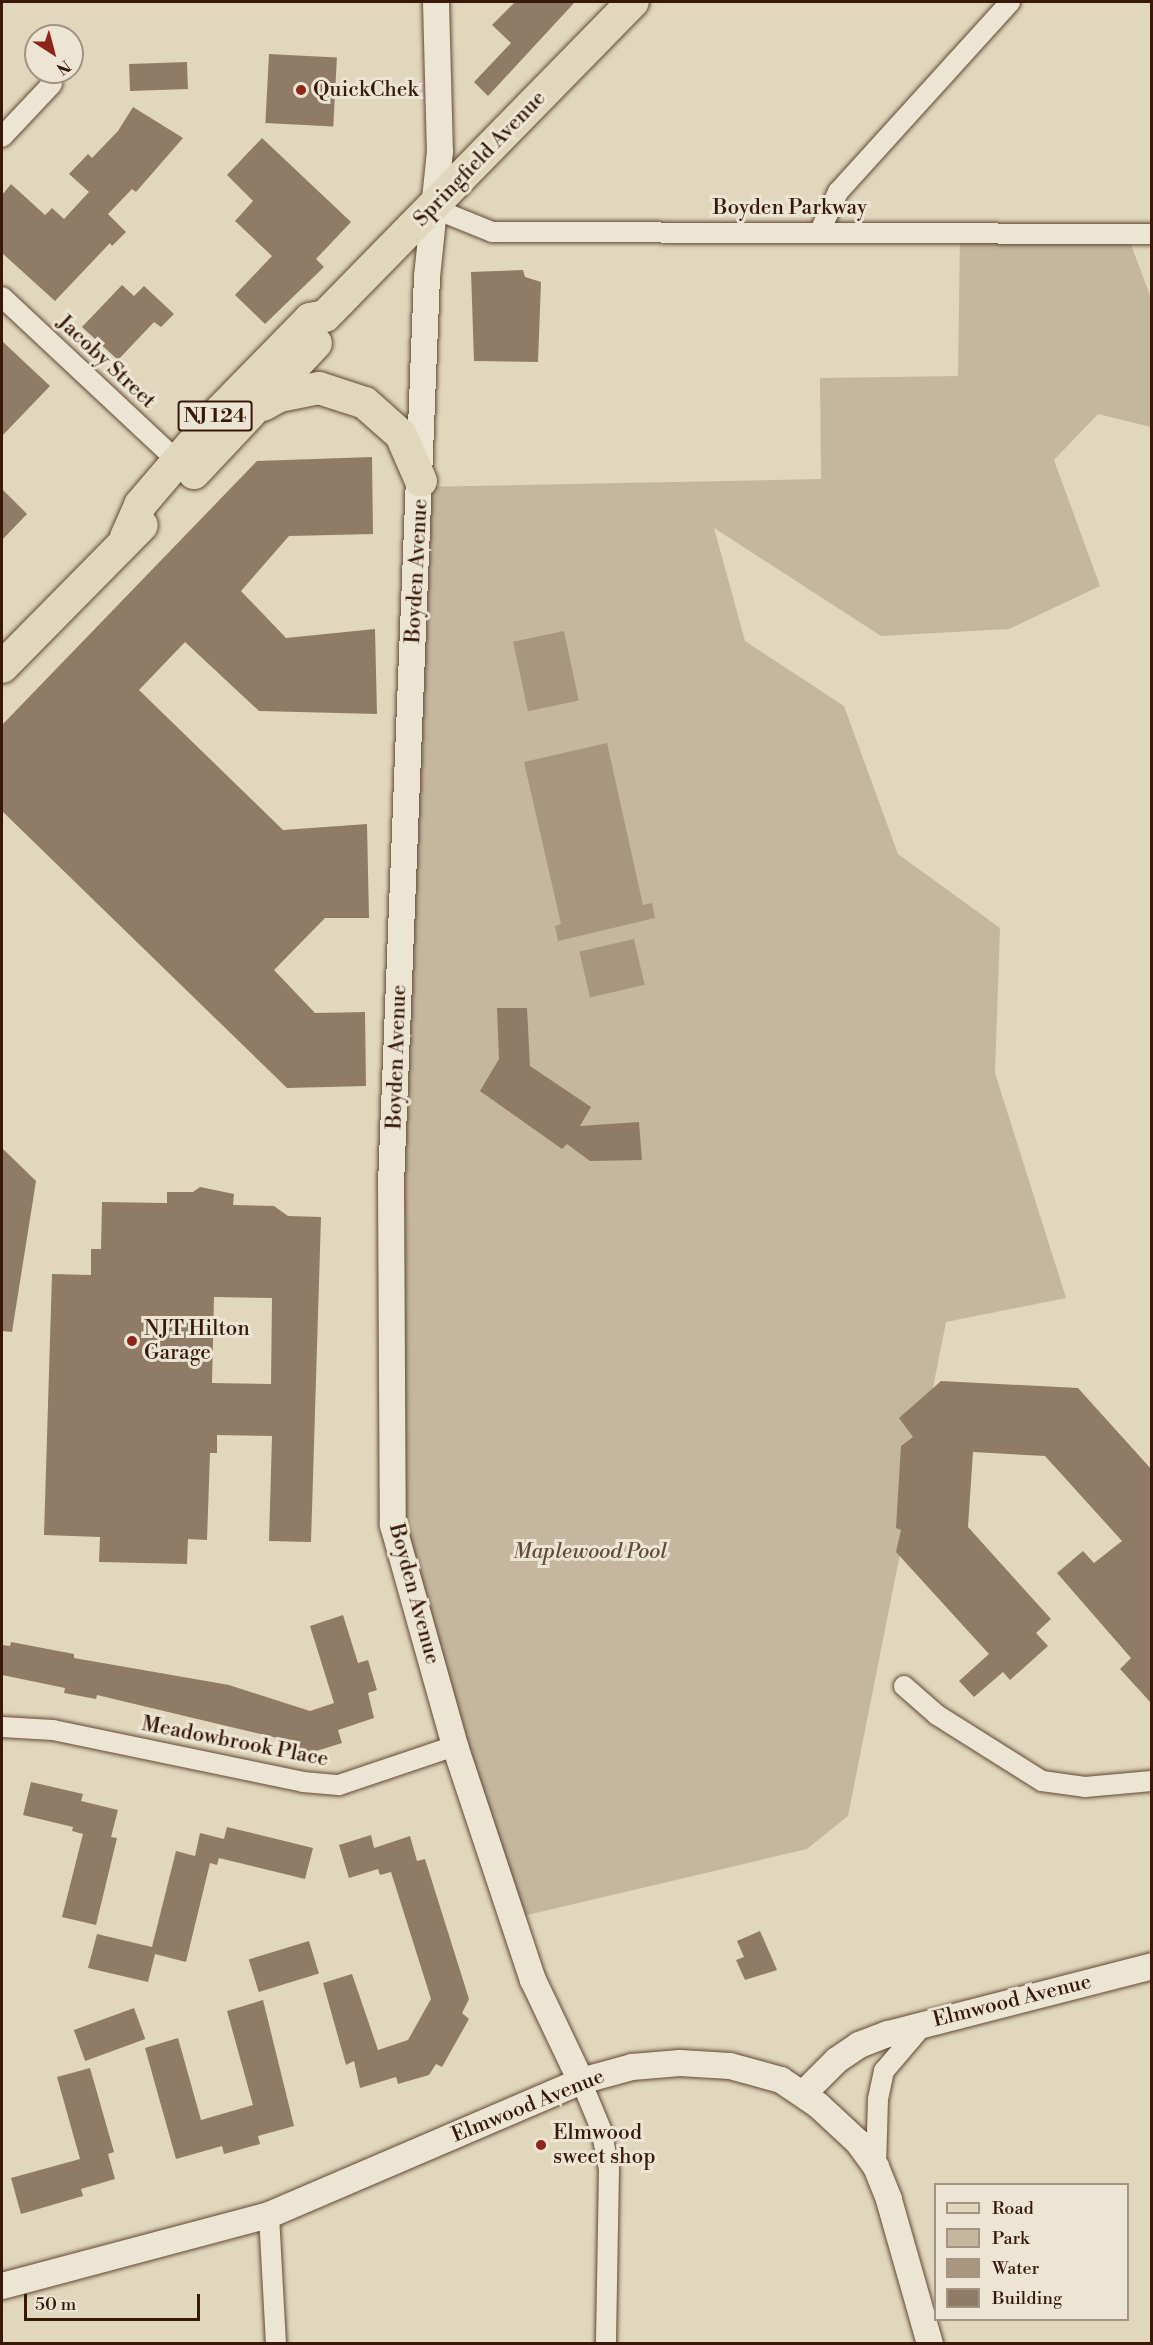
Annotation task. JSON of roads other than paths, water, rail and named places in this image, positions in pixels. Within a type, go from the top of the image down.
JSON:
[{"type":"main road","name":"Springfield Avenue","points":[[126,537],[141,505],[177,461],[310,319],[325,316],[633,2]]},
{"type":"main road","name":"Springfield Avenue","points":[[2,667],[126,537],[155,515],[324,334],[325,316]]},
{"type":"main road","points":[[238,424],[279,396],[319,388],[343,393],[365,403],[398,431],[413,456],[421,481]]},
{"type":"street","name":"Boyden Avenue","points":[[436,2],[440,151],[427,276],[421,481],[391,1183],[393,1525],[455,1746],[540,2000],[581,2081]]},
{"type":"street","points":[[820,231],[838,192],[1010,2]]},
{"type":"street","points":[[2,137],[52,84]]},
{"type":"street","name":"Boyden Parkway","points":[[433,208],[492,232],[820,231],[1152,234]]},
{"type":"street","name":"Jacoby Street","points":[[2,297],[177,461]]},
{"type":"street","points":[[904,1686],[937,1715],[1042,1781],[1085,1787],[1152,1781]]},
{"type":"street","name":"Meadowbrook Place","points":[[2,1727],[53,1730],[303,1782],[339,1785],[455,1746]]},
{"type":"street","name":"Elmwood Avenue","points":[[2,2286],[269,2215],[581,2081],[632,2067],[680,2063],[730,2066],[781,2080],[804,2093],[837,2060],[859,2045],[926,2022],[1152,1966]]},
{"type":"street","points":[[876,2167],[878,2099],[885,2071],[926,2022]]},
{"type":"street","points":[[581,2081],[601,2129],[609,2169],[606,2343]]},
{"type":"street","points":[[804,2093],[838,2121],[876,2167],[889,2200],[930,2343]]},
{"type":"street","points":[[269,2215],[276,2343]]},
{"type":"water","points":[[564,631],[579,700],[528,711],[513,642]]},
{"type":"water","points":[[607,743],[643,905],[652,903],[655,918],[558,941],[555,926],[561,924],[524,762]]},
{"type":"water","points":[[634,939],[645,985],[590,997],[579,952]]},
{"type":"place","name":"QuickChek","points":[[301,90]]},
{"type":"place","name":"NJT Hilton Garage","points":[[132,1341]]},
{"type":"place","name":"Elmwood sweet shop","points":[[541,2145]]},
{"type":"park label","name":"Maplewood Pool","points":[[590,1552]]}]
